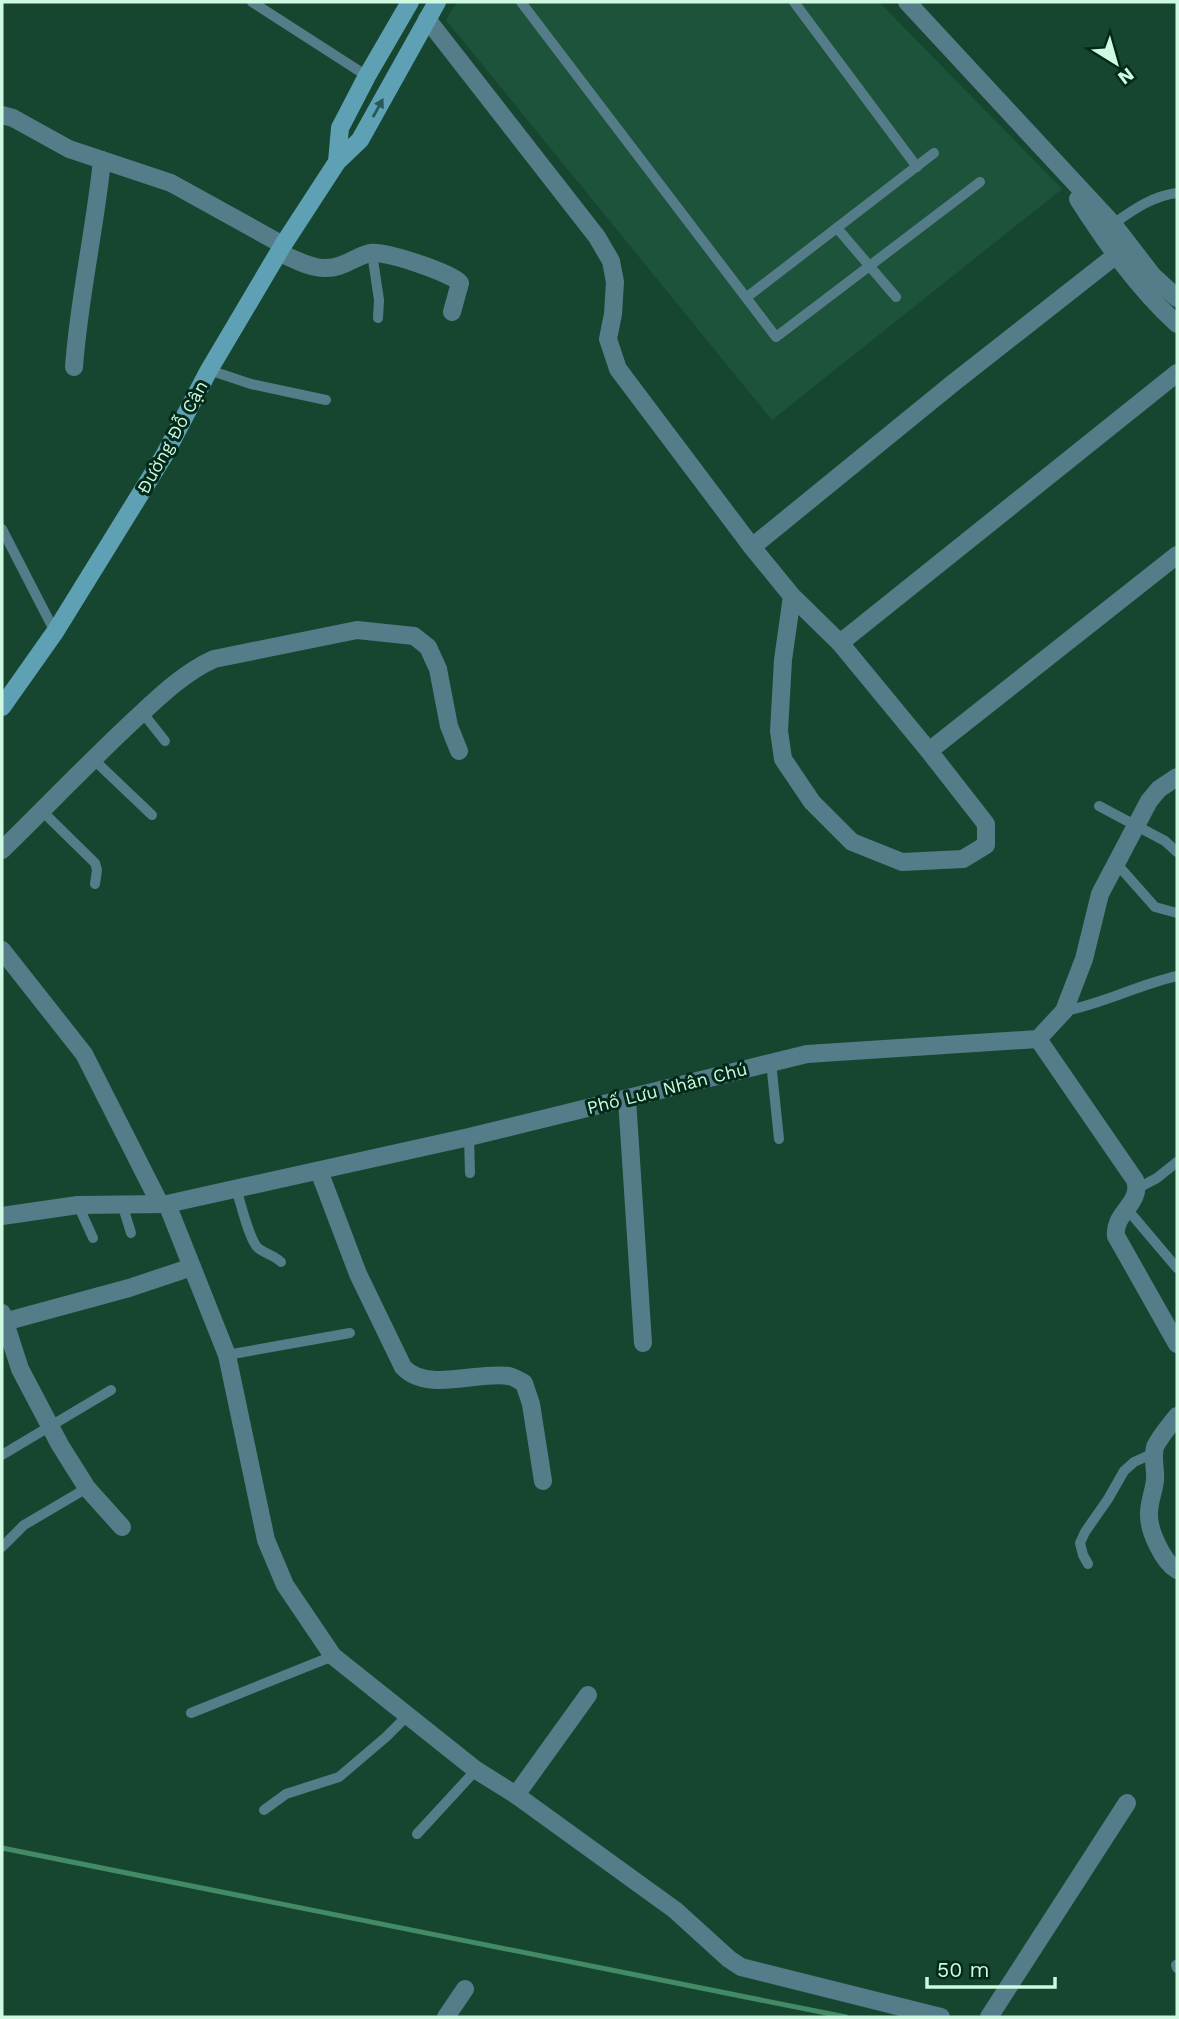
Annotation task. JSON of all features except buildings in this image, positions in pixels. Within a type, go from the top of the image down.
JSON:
[{"type":"main road","name":"Đường Đỗ Cận","points":[[337,162],[341,128],[367,76],[410,2]]},
{"type":"main road","name":"Đường Đỗ Cận","points":[[2,707],[55,632],[165,454],[209,370],[281,249],[337,162],[360,140],[437,2]]},
{"type":"street","points":[[907,2],[1113,224],[1153,276],[1177,298]]},
{"type":"street","points":[[427,19],[597,237],[611,261],[615,282],[608,339],[618,369],[752,547],[792,596],[840,643],[986,824],[986,845],[963,859],[902,862],[852,842],[812,802],[783,759],[779,731],[783,660],[792,596]]},
{"type":"street","points":[[2,115],[13,118],[69,149],[171,183],[281,249],[321,268],[336,268],[372,253],[383,252],[456,278],[460,283],[452,312]]},
{"type":"street","points":[[75,367],[78,315],[96,217],[102,160]]},
{"type":"street","points":[[1063,171],[1115,256],[1177,324]]},
{"type":"street","points":[[752,547],[1115,256]]},
{"type":"street","points":[[840,643],[1177,373]]},
{"type":"street","points":[[929,751],[1177,555]]},
{"type":"street","points":[[2,850],[92,758],[142,712],[193,668],[214,659],[357,630],[414,636],[428,647],[438,669],[449,726],[459,751]]},
{"type":"street","points":[[1177,777],[1159,789],[1149,801],[1116,863],[1097,904],[1084,959],[1064,1011],[1038,1039],[1135,1180],[1138,1188],[1136,1196],[1117,1223],[1116,1236],[1177,1344]]},
{"type":"street","points":[[2,950],[84,1054],[163,1204],[192,1267],[227,1355],[266,1540],[274,1562],[285,1585],[333,1656],[476,1770],[516,1794],[675,1910],[741,1967],[942,2017]]},
{"type":"street","name":"Phố Lưu Nhân Chú","points":[[2,1216],[78,1205],[163,1204],[469,1137],[807,1054],[1038,1039]]},
{"type":"street","points":[[627,1099],[643,1343]]},
{"type":"street","points":[[319,1171],[358,1274],[403,1367],[412,1377],[427,1379],[511,1376],[524,1383],[531,1404],[542,1481]]},
{"type":"street","points":[[122,1527],[87,1488],[50,1425],[20,1369],[3,1318],[129,1288],[192,1267]]},
{"type":"street","points":[[1177,1416],[1156,1444],[1155,1482],[1149,1513],[1163,1558],[1177,1570]]},
{"type":"street","points":[[516,1794],[589,1695]]},
{"type":"street","points":[[989,2017],[1127,1803]]},
{"type":"street","points":[[446,2017],[464,1989]]},
{"type":"lane","points":[[252,2],[367,76]]},
{"type":"lane","points":[[521,2],[776,337],[980,182]]},
{"type":"lane","points":[[793,2],[917,167]]},
{"type":"lane","points":[[747,298],[934,153]]},
{"type":"lane","points":[[1113,224],[1140,205],[1162,195],[1177,193]]},
{"type":"lane","points":[[837,228],[896,297]]},
{"type":"lane","points":[[372,253],[379,300],[378,318]]},
{"type":"lane","points":[[209,370],[251,384],[326,400]]},
{"type":"lane","points":[[2,529],[55,632]]},
{"type":"lane","points":[[142,712],[165,741]]},
{"type":"lane","points":[[92,758],[152,815]]},
{"type":"lane","points":[[1098,806],[1165,841],[1177,852]]},
{"type":"lane","points":[[42,811],[95,863],[96,884]]},
{"type":"lane","points":[[1116,863],[1154,907],[1177,913]]},
{"type":"lane","points":[[1064,1011],[1091,1005],[1149,982],[1177,976]]},
{"type":"lane","points":[[771,1062],[779,1139]]},
{"type":"lane","points":[[469,1137],[470,1173]]},
{"type":"lane","points":[[1138,1188],[1157,1178],[1177,1162]]},
{"type":"lane","points":[[236,1189],[255,1245],[273,1254],[281,1262]]},
{"type":"lane","points":[[122,1204],[131,1233]]},
{"type":"lane","points":[[78,1205],[93,1238]]},
{"type":"lane","points":[[1127,1209],[1177,1268]]},
{"type":"lane","points":[[227,1355],[350,1334]]},
{"type":"lane","points":[[2,1455],[111,1390]]},
{"type":"lane","points":[[1088,1564],[1080,1543],[1085,1532],[1124,1471],[1134,1462],[1154,1453]]},
{"type":"lane","points":[[2,1547],[24,1525],[87,1488]]},
{"type":"lane","points":[[191,1713],[333,1656]]},
{"type":"lane","points":[[264,1810],[286,1794],[340,1777],[407,1716]]},
{"type":"lane","points":[[417,1834],[476,1770]]},
{"type":"shaded area","points":[[457,2],[879,2],[1062,189],[772,420],[446,20]]},
{"type":"waterway","points":[[2,1848],[846,2017]]}]
